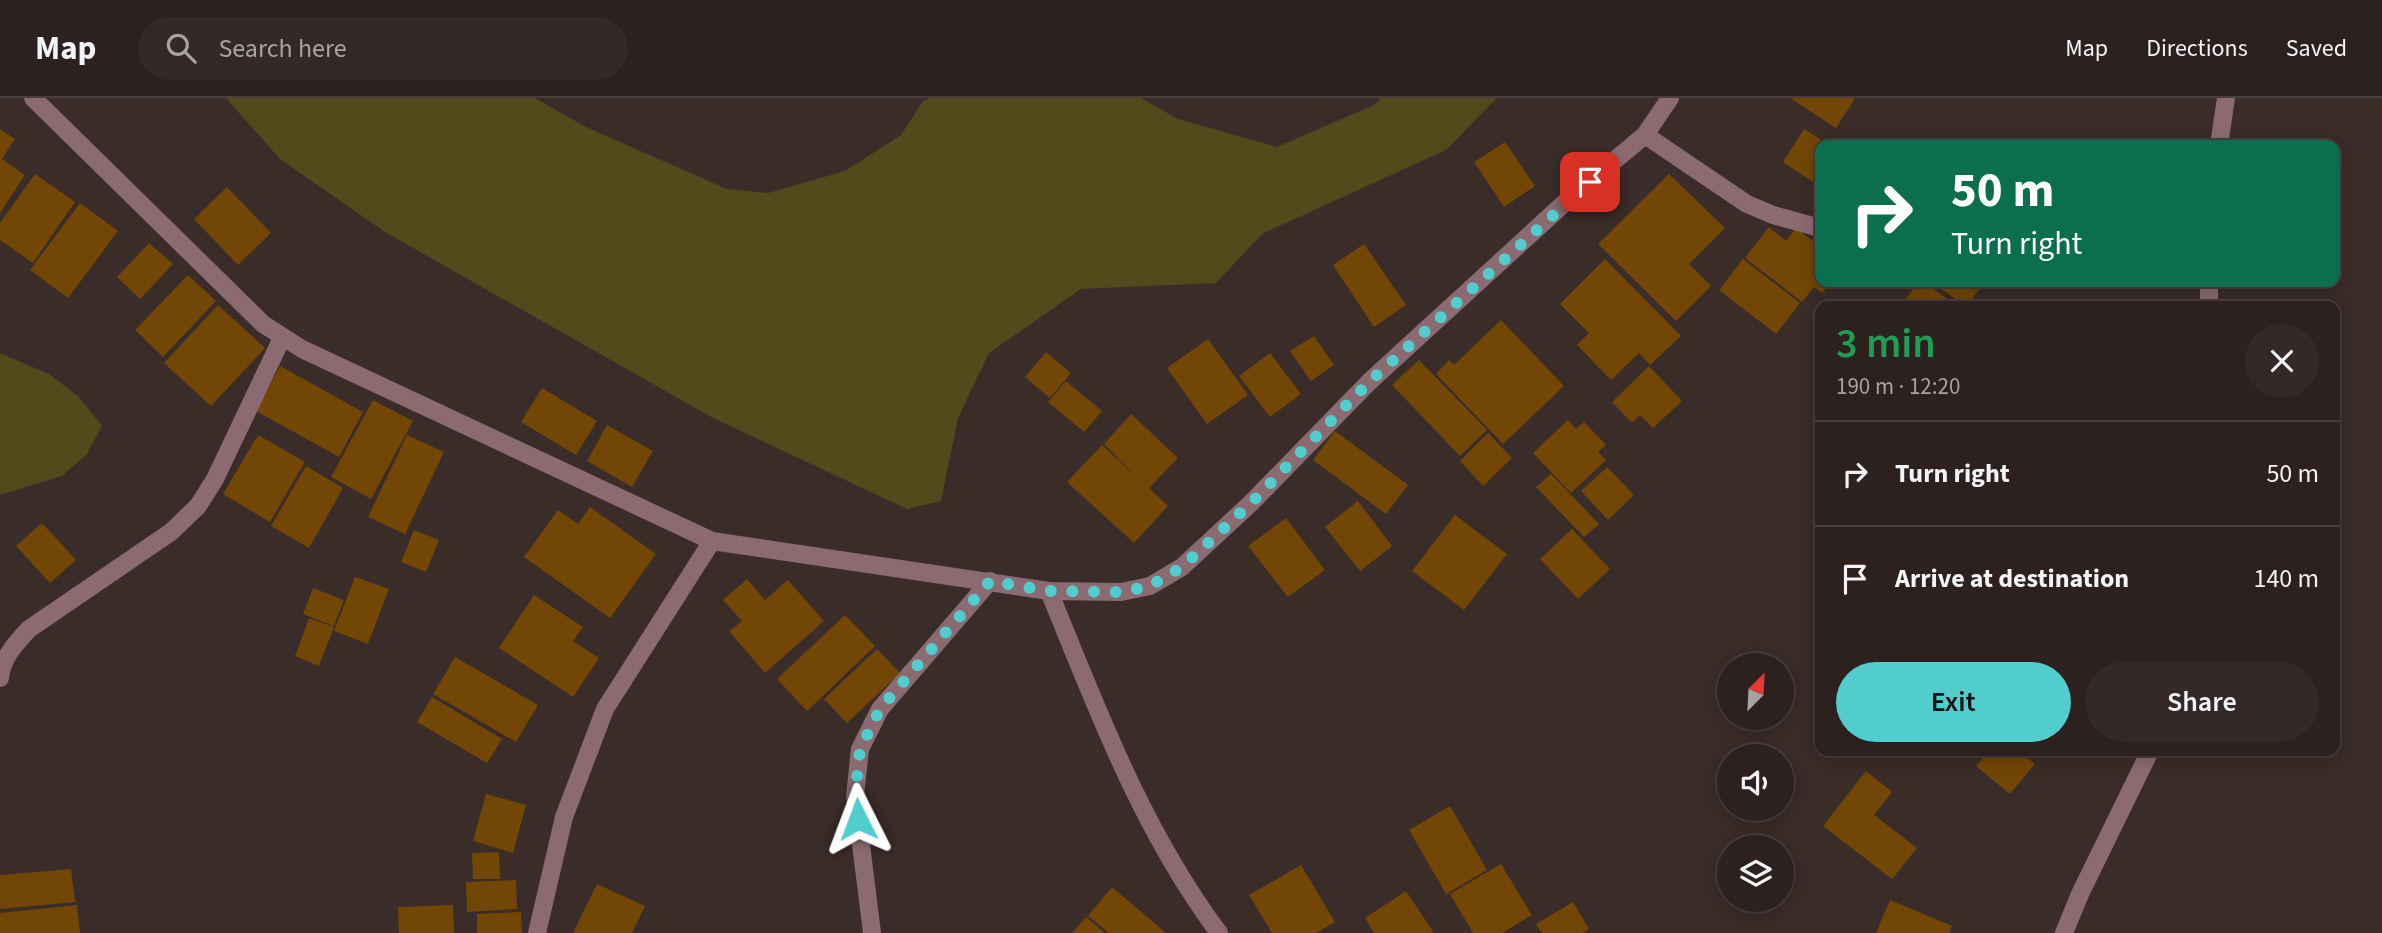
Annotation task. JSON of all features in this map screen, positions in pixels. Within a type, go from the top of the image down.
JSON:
[{"type":"street","points":[[33,98],[262,324],[282,338],[712,541],[1049,591],[1121,592],[1150,586],[1182,567],[1251,503],[1369,382],[1571,197],[1645,135],[1670,98]]},
{"type":"street","points":[[2220,140],[2226,98]]},
{"type":"street","points":[[1645,135],[1746,204],[1815,228]]},
{"type":"street","points":[[0,678],[1,668],[11,647],[29,629],[171,532],[198,506],[215,479],[282,338]]},
{"type":"street","points":[[537,933],[564,817],[605,709],[712,541]]},
{"type":"street","points":[[872,933],[855,796],[860,749],[880,709],[990,581]]},
{"type":"street","points":[[1049,591],[1109,738],[1143,810],[1173,863],[1219,933]]},
{"type":"street","points":[[2064,933],[2080,894],[2148,756]]},
{"type":"shaded area","points":[[226,98],[535,98],[586,127],[727,189],[768,193],[845,171],[901,135],[923,101],[930,98],[1141,98],[1178,119],[1277,147],[1374,105],[1381,98],[1497,98],[1446,150],[1262,234],[1216,283],[1081,289],[989,353],[958,418],[941,501],[907,509],[713,418],[385,232],[280,159]]},
{"type":"shaded area","points":[[0,353],[49,374],[79,397],[102,426],[87,454],[62,476],[0,495]]},
{"type":"building","points":[[1790,98],[1855,98],[1836,128]]},
{"type":"building","points":[[0,129],[15,139],[2,159],[25,175],[0,213]]},
{"type":"building","points":[[1804,129],[1821,140],[1815,140],[1815,184],[1783,162]]},
{"type":"building","points":[[1505,142],[1535,186],[1504,207],[1474,162]]},
{"type":"building","points":[[35,174],[75,202],[33,263],[0,240],[0,223]]},
{"type":"building","points":[[1669,174],[1725,228],[1689,264],[1711,286],[1676,321],[1598,244]]},
{"type":"building","points":[[227,187],[271,233],[238,265],[194,219]]},
{"type":"building","points":[[80,203],[118,231],[68,298],[30,270]]},
{"type":"building","points":[[1769,227],[1786,241],[1796,228],[1815,243],[1815,287],[1827,287],[1822,293],[1814,287],[1802,302],[1745,258]]},
{"type":"building","points":[[149,243],[173,264],[140,299],[117,277]]},
{"type":"building","points":[[1364,244],[1406,305],[1374,327],[1333,265]]},
{"type":"building","points":[[1605,259],[1681,336],[1650,365],[1639,353],[1611,380],[1577,345],[1589,333],[1560,304]]},
{"type":"building","points":[[1743,259],[1800,303],[1776,334],[1719,290]]},
{"type":"building","points":[[188,275],[216,301],[163,357],[135,330]]},
{"type":"building","points":[[1915,287],[1931,287],[1950,301],[1904,301]]},
{"type":"building","points":[[1938,287],[1981,287],[1970,301],[1959,301]]},
{"type":"building","points":[[218,305],[265,348],[211,406],[164,363]]},
{"type":"building","points":[[1501,320],[1564,386],[1503,444],[1436,374],[1449,360],[1454,365]]},
{"type":"building","points":[[1314,336],[1334,365],[1311,381],[1290,351]]},
{"type":"building","points":[[1208,339],[1248,395],[1207,424],[1167,368]]},
{"type":"building","points":[[1046,352],[1071,373],[1050,398],[1025,377]]},
{"type":"building","points":[[1270,353],[1301,394],[1270,417],[1239,376]]},
{"type":"building","points":[[1419,360],[1487,430],[1460,456],[1392,385]]},
{"type":"building","points":[[280,366],[363,412],[339,457],[256,411]]},
{"type":"building","points":[[1649,366],[1682,401],[1653,428],[1640,415],[1632,423],[1612,402]]},
{"type":"building","points":[[1066,381],[1102,411],[1084,432],[1048,402]]},
{"type":"building","points":[[542,388],[597,421],[576,455],[521,422]]},
{"type":"building","points":[[373,400],[413,421],[371,499],[331,477]]},
{"type":"building","points":[[1131,414],[1178,458],[1149,488],[1168,506],[1134,543],[1067,482],[1102,445],[1139,479],[1104,444]]},
{"type":"building","points":[[1568,420],[1576,429],[1584,422],[1606,445],[1598,452],[1606,460],[1571,493],[1533,453]]},
{"type":"building","points":[[607,425],[653,451],[632,487],[587,461]]},
{"type":"building","points":[[1335,431],[1408,485],[1386,514],[1313,460]]},
{"type":"building","points":[[1488,433],[1512,458],[1483,486],[1460,461]]},
{"type":"building","points":[[258,435],[305,462],[270,522],[223,494]]},
{"type":"building","points":[[407,435],[444,452],[405,534],[368,517]]},
{"type":"building","points":[[306,466],[343,488],[309,548],[271,526]]},
{"type":"building","points":[[1607,467],[1634,495],[1608,520],[1581,491]]},
{"type":"building","points":[[1551,474],[1599,524],[1584,537],[1536,487]]},
{"type":"building","points":[[1358,501],[1392,546],[1360,571],[1325,527]]},
{"type":"building","points":[[590,507],[656,554],[610,618],[524,557],[558,510],[578,524]]},
{"type":"building","points":[[1455,515],[1507,554],[1464,610],[1412,571]]},
{"type":"building","points":[[1286,518],[1325,570],[1288,597],[1248,546]]},
{"type":"building","points":[[42,523],[76,560],[50,583],[16,546]]},
{"type":"building","points":[[1572,529],[1610,569],[1578,599],[1540,559]]},
{"type":"building","points":[[414,530],[439,540],[426,572],[401,562]]},
{"type":"building","points":[[355,577],[389,589],[368,644],[334,631]]},
{"type":"building","points":[[747,579],[765,600],[788,580],[824,621],[765,673],[729,631],[742,621],[723,600]]},
{"type":"building","points":[[313,588],[344,600],[334,626],[303,614]]},
{"type":"building","points":[[534,595],[583,627],[573,641],[599,658],[573,697],[499,648]]},
{"type":"building","points":[[845,615],[875,646],[807,711],[777,679]]},
{"type":"building","points":[[309,618],[334,627],[319,666],[295,656]]},
{"type":"building","points":[[877,649],[900,673],[847,723],[824,699]]},
{"type":"building","points":[[455,657],[538,705],[516,742],[433,694]]},
{"type":"building","points":[[432,697],[502,739],[487,763],[417,722]]},
{"type":"building","points":[[1984,756],[2025,756],[2035,764],[2010,794],[1976,766]]},
{"type":"building","points":[[1866,771],[1892,792],[1874,815],[1917,848],[1892,879],[1823,826]]},
{"type":"building","points":[[486,794],[526,805],[513,853],[473,841]]},
{"type":"building","points":[[1450,806],[1487,870],[1446,894],[1409,830]]},
{"type":"building","points":[[499,852],[500,879],[473,879],[472,853]]},
{"type":"building","points":[[1501,864],[1532,915],[1502,933],[1473,933],[1450,894]]},
{"type":"building","points":[[1301,865],[1335,922],[1316,933],[1272,933],[1249,895]]},
{"type":"building","points":[[71,869],[75,902],[0,909],[0,875]]},
{"type":"building","points":[[516,880],[517,909],[467,912],[466,882]]},
{"type":"building","points":[[597,884],[645,906],[632,933],[573,933]]},
{"type":"building","points":[[1112,887],[1166,933],[1109,933],[1088,916]]},
{"type":"building","points":[[1406,891],[1434,933],[1374,933],[1365,918]]},
{"type":"building","points":[[1890,900],[1952,926],[1949,933],[1876,933]]},
{"type":"building","points":[[1573,902],[1589,929],[1583,933],[1542,933],[1536,924]]},
{"type":"building","points":[[77,905],[80,933],[0,933],[0,913]]},
{"type":"building","points":[[453,905],[454,933],[399,933],[398,907]]},
{"type":"building","points":[[521,912],[522,933],[477,933],[477,914]]},
{"type":"building","points":[[1086,917],[1105,933],[1072,933]]},
{"type":"route","points":[[858,819],[855,796],[860,749],[880,709],[990,581],[1049,591],[1121,592],[1150,586],[1182,567],[1251,503],[1369,382],[1590,182]]}]
